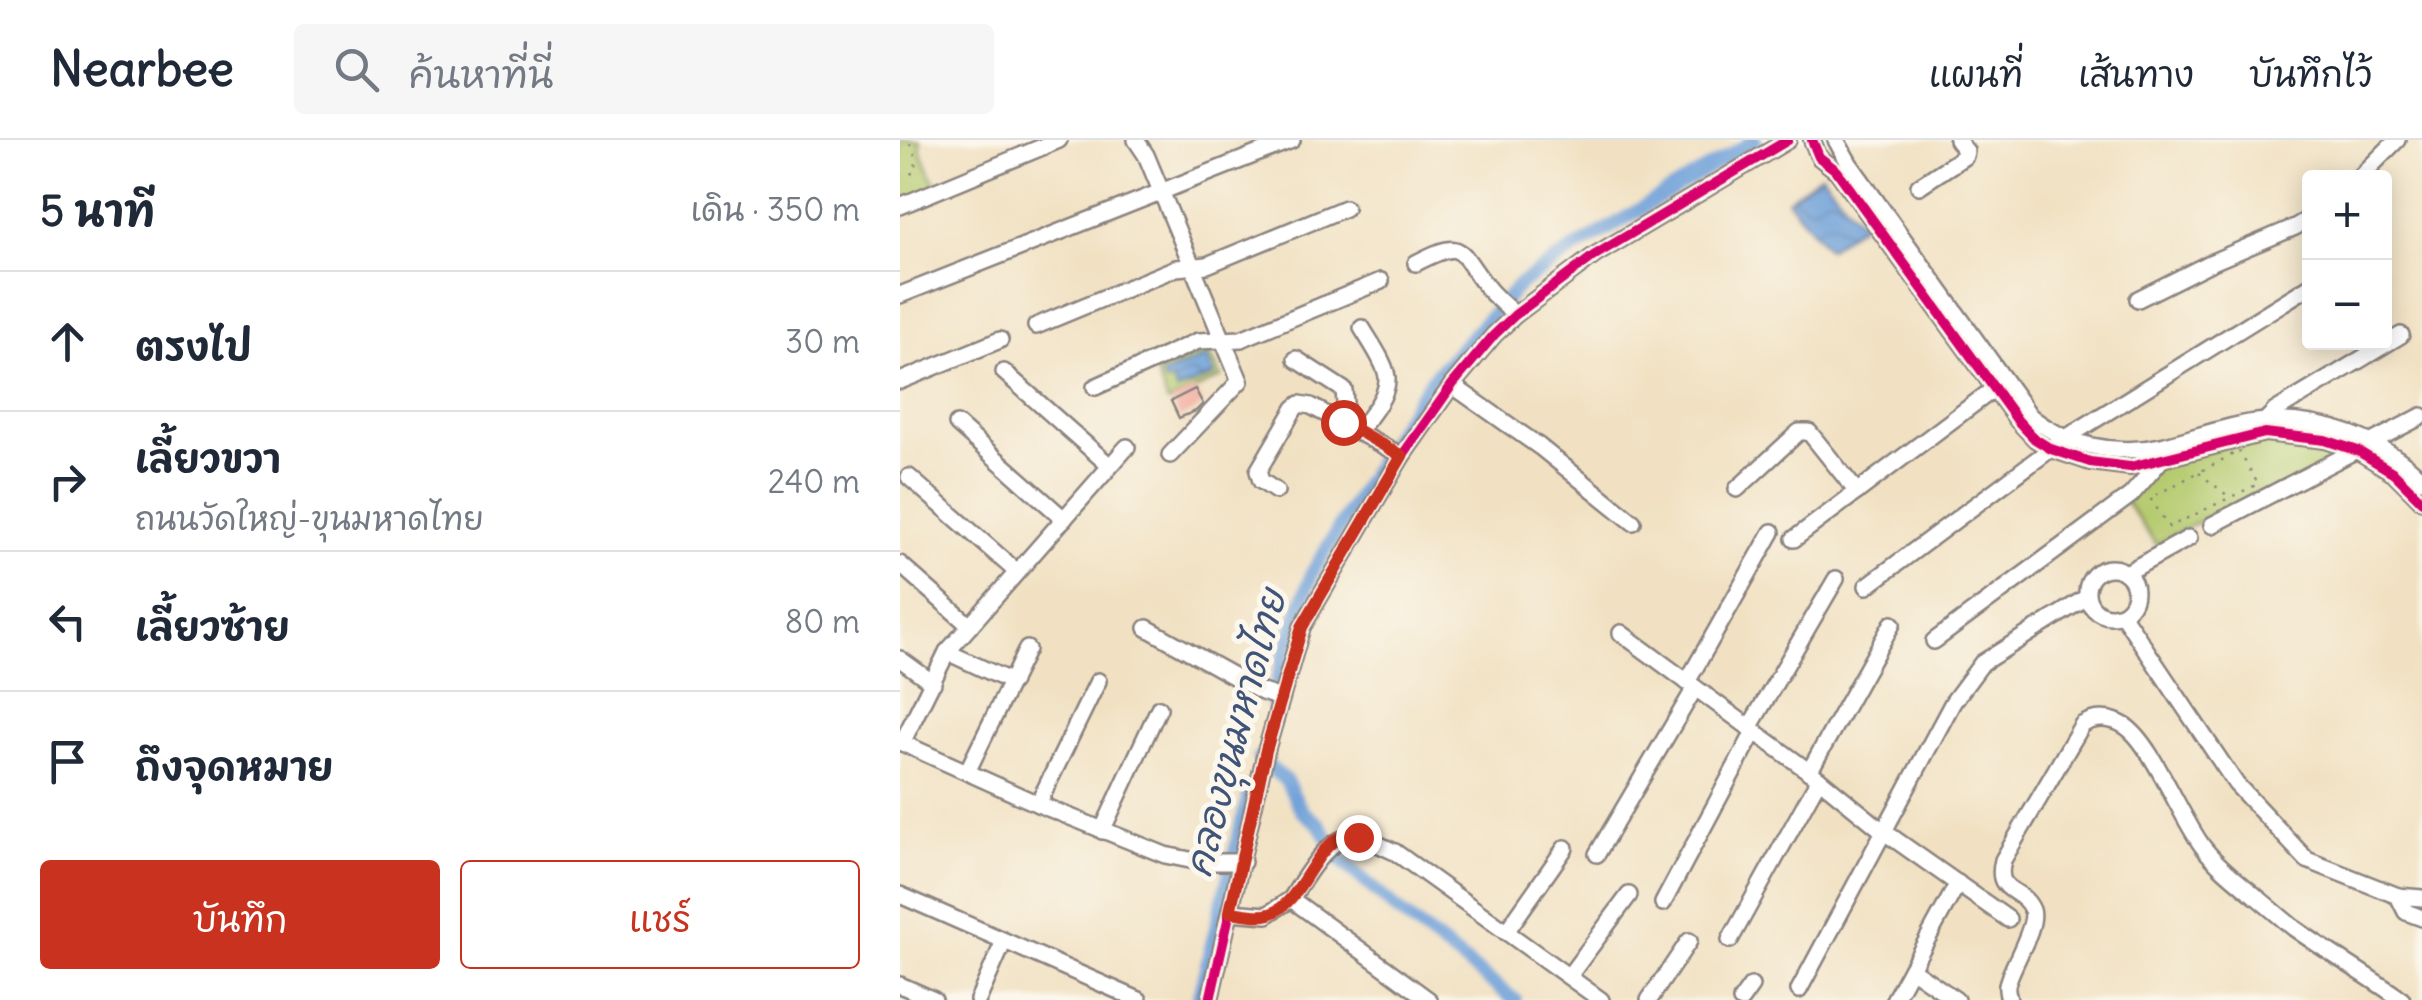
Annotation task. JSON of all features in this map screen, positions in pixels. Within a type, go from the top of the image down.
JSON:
[{"type":"street","points":[[900,206],[1059,140]]},
{"type":"street","points":[[1136,140],[1146,155],[1239,377],[1238,385],[1170,455]]},
{"type":"street","points":[[900,295],[1292,140]]},
{"type":"street","points":[[1210,1000],[1266,750],[1273,696],[1302,627],[1397,454],[1512,312],[1762,145],[1788,140]]},
{"type":"street","points":[[1812,140],[1827,166],[1842,167]]},
{"type":"street","points":[[1836,140],[1842,167],[2000,385],[2030,416],[2047,430],[2093,447],[2161,453]]},
{"type":"street","points":[[1919,186],[1965,156],[1966,151],[1957,140]]},
{"type":"street","points":[[2367,170],[2397,140]]},
{"type":"street","points":[[1036,326],[1176,268],[1207,265],[1345,208]]},
{"type":"street","points":[[2138,299],[2302,223]]},
{"type":"street","points":[[1416,264],[1438,252],[1464,252],[1487,288],[1512,312]]},
{"type":"street","points":[[1095,387],[1198,341],[1241,339],[1381,282]]},
{"type":"street","points":[[1866,586],[2064,438],[2302,291]]},
{"type":"street","points":[[1362,328],[1388,380],[1364,436]]},
{"type":"street","points":[[2265,427],[2275,411],[2401,334]]},
{"type":"street","points":[[900,380],[1000,340]]},
{"type":"street","points":[[1296,359],[1344,390],[1343,422]]},
{"type":"street","points":[[1004,372],[1110,466]]},
{"type":"street","points":[[1452,385],[1540,447],[1632,522]]},
{"type":"street","points":[[2000,385],[2018,421],[2035,438],[2051,450],[2090,462],[2130,466],[2161,453],[2214,444],[2265,427],[2365,447],[2406,464],[2422,480]]},
{"type":"street","points":[[1794,538],[2000,385]]},
{"type":"street","points":[[1276,491],[1261,481],[1258,471],[1300,404],[1306,403],[1343,422],[1397,454]]},
{"type":"street","points":[[2212,526],[2422,416]]},
{"type":"street","points":[[957,424],[1064,519]]},
{"type":"street","points":[[1737,488],[1805,430],[1857,492]]},
{"type":"street","points":[[2365,447],[2422,501]]},
{"type":"street","points":[[1127,448],[947,652],[901,742],[1038,804],[1165,855],[1200,862],[1238,862]]},
{"type":"street","points":[[1934,641],[2131,495],[2161,453]]},
{"type":"street","points":[[909,478],[1016,572]]},
{"type":"street","points":[[1596,854],[1772,532]]},
{"type":"street","points":[[2126,573],[2189,538]]},
{"type":"street","points":[[900,564],[970,626]]},
{"type":"street","points":[[2118,568],[2134,583],[2136,591],[2132,606],[2112,616],[2103,615],[2090,605],[2087,597],[2089,581],[2101,570],[2118,568]]},
{"type":"street","points":[[1664,903],[1752,730],[1836,578]]},
{"type":"street","points":[[1800,990],[1952,702],[1982,663],[2087,597]]},
{"type":"street","points":[[2122,614],[2236,784],[2307,860],[2398,896],[2422,898]]},
{"type":"street","points":[[1730,940],[1892,624]]},
{"type":"street","points":[[1147,628],[1273,696]]},
{"type":"street","points":[[1621,633],[1882,831],[2008,919]]},
{"type":"street","points":[[967,772],[1027,649]]},
{"type":"street","points":[[947,652],[1012,682]]},
{"type":"street","points":[[900,659],[933,683]]},
{"type":"street","points":[[1038,804],[1098,681]]},
{"type":"street","points":[[1102,831],[1159,708]]},
{"type":"street","points":[[2010,1000],[2006,987],[2033,916],[2032,909],[2001,882],[2002,860],[2082,726],[2092,719],[2102,719],[2125,726],[2143,744],[2183,818],[2220,867],[2296,928],[2401,1000]]},
{"type":"street","points":[[1230,912],[1267,915],[1291,898],[1322,854],[1341,838],[1358,837],[1395,852],[1601,1000]]},
{"type":"street","points":[[1506,932],[1565,848]]},
{"type":"street","points":[[1894,1000],[1958,882]]},
{"type":"street","points":[[900,895],[1139,1000]]},
{"type":"street","points":[[1569,976],[1628,895]]},
{"type":"street","points":[[2398,896],[2406,912],[2422,918]]},
{"type":"street","points":[[1291,898],[1429,1000]]},
{"type":"street","points":[[978,1000],[1004,941]]},
{"type":"street","points":[[1649,1000],[1689,941]]},
{"type":"street","points":[[1911,969],[1956,1000]]},
{"type":"street","points":[[900,985],[934,1000]]},
{"type":"path","points":[[900,175],[913,173],[917,164],[908,140]]},
{"type":"path","points":[[2239,450],[2258,484],[2169,527],[2150,498],[2198,472],[2239,450]]},
{"type":"path","points":[[2198,472],[2230,497]]},
{"type":"green space","points":[[900,140],[920,140],[921,152],[938,190],[900,206]]},
{"type":"green space","points":[[1208,350],[1222,377],[1168,403],[1156,372]]},
{"type":"green space","points":[[2265,433],[2358,451],[2212,525],[2206,518],[2156,544],[2124,500],[2162,459]]},
{"type":"water","points":[[1821,174],[1862,224],[1828,249],[1787,200]]},
{"type":"water","points":[[1206,357],[1215,375],[1177,391],[1172,381],[1166,383],[1162,375]]},
{"type":"building","points":[[1195,389],[1203,404],[1179,418],[1171,401]]},
{"type":"waterway","name":"คลองขุนมหาดไทย","points":[[1272,703],[1312,573],[1432,379],[1520,284],[1755,140]]},
{"type":"waterway","points":[[1259,758],[1286,781],[1302,811],[1320,825],[1340,859],[1404,916],[1515,1000]]},
{"type":"waterway","name":"คลองขุนมหาดไทย","points":[[1198,1000],[1251,787]]},
{"type":"cycle path","points":[[1210,1000],[1266,751],[1302,627],[1402,456],[1452,385],[1515,315],[1595,255],[1788,140]]},
{"type":"cycle path","points":[[1812,140],[1819,157],[1837,171],[2018,421],[2051,449],[2090,462],[2130,467],[2265,433],[2325,440],[2358,451],[2394,473],[2422,501]]},
{"type":"route","points":[[1343,422],[1402,456],[1302,627],[1266,750],[1230,912],[1275,912],[1291,898],[1322,854],[1341,838],[1358,837]]}]
